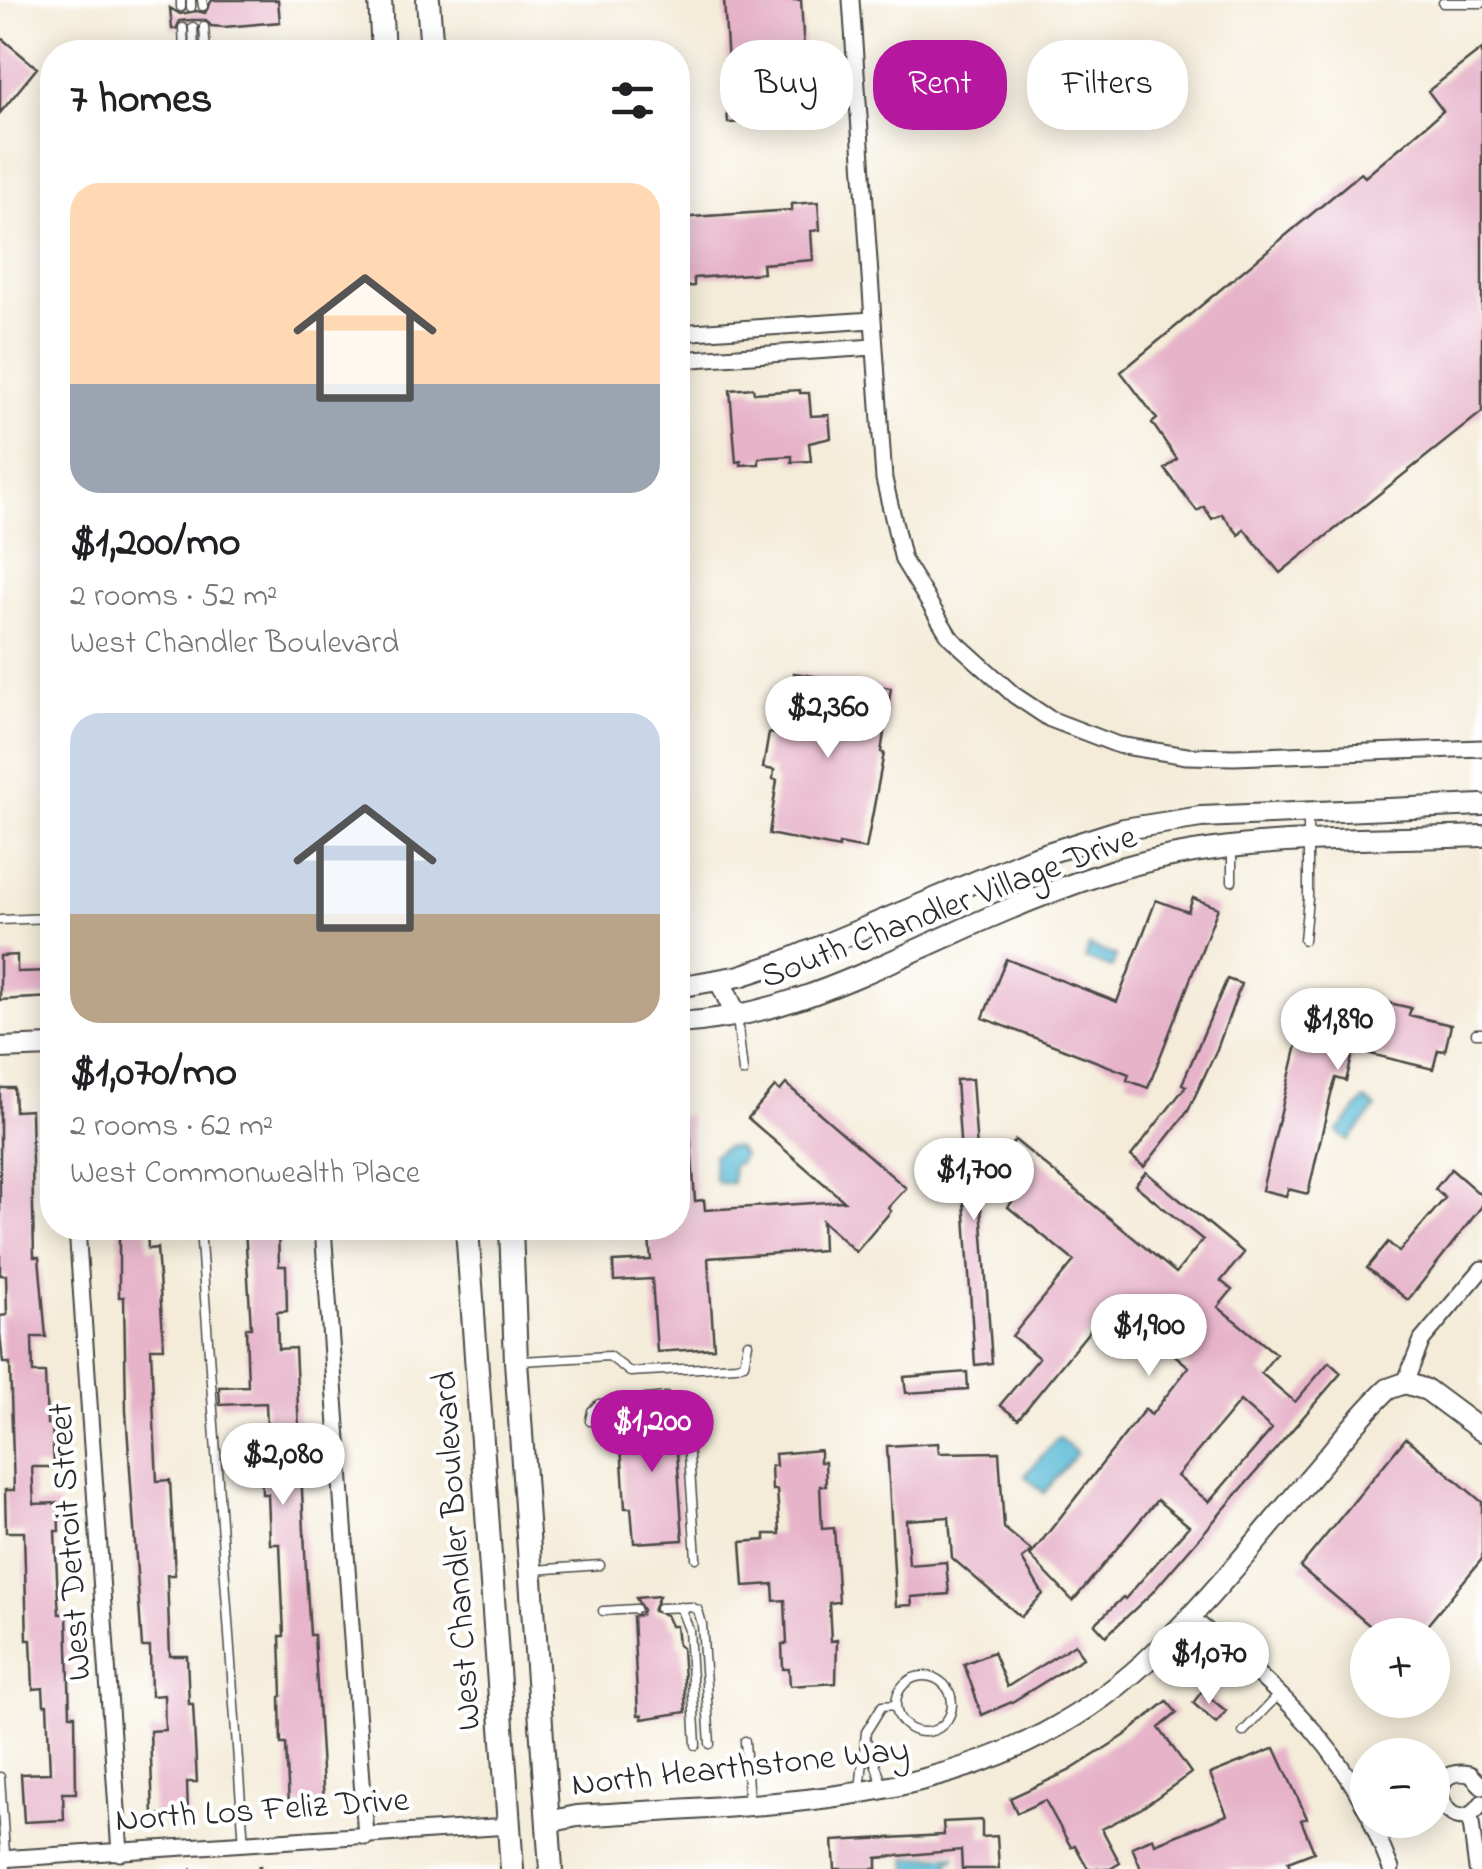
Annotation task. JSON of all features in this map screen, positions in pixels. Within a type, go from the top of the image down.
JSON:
[{"type":"main road","points":[[380,0],[383,40]]},
{"type":"main road","points":[[428,0],[431,40]]},
{"type":"main road","name":"West Chandler Boulevard","points":[[468,1240],[528,1824],[550,1869]]},
{"type":"main road","name":"West Chandler Boulevard","points":[[511,1240],[530,1570],[528,1824],[512,1869]]},
{"type":"street","points":[[851,0],[884,479],[903,560],[950,637],[1014,695],[1050,718],[1118,745],[1187,756],[1482,748]]},
{"type":"street","points":[[690,332],[872,320]]},
{"type":"street","points":[[690,359],[874,347]]},
{"type":"street","name":"South Chandler Village Drive","points":[[690,985],[783,962],[984,877],[1103,834],[1186,818],[1482,805]]},
{"type":"street","name":"South Chandler Village Drive","points":[[690,1022],[737,1017],[808,998],[955,932],[1104,874],[1162,857],[1232,848],[1482,836]]},
{"type":"street","points":[[720,980],[737,1017]]},
{"type":"street","points":[[0,1048],[40,1046]]},
{"type":"street","name":"West Detroit Street","points":[[78,1240],[120,1853]]},
{"type":"street","points":[[324,1240],[366,1838]]},
{"type":"street","points":[[1482,1269],[1422,1340],[1405,1383],[1430,1392],[1482,1431]]},
{"type":"street","name":"North Hearthstone Way","points":[[528,1824],[577,1816],[885,1790],[965,1770],[1046,1734],[1102,1698],[1158,1650],[1375,1401],[1405,1383]]},
{"type":"street","points":[[1189,1616],[1280,1693],[1320,1736],[1350,1786]]},
{"type":"street","points":[[1476,1869],[1476,1809],[1460,1816],[1446,1810],[1440,1789],[1448,1776],[1463,1772],[1476,1777],[1482,1786]]},
{"type":"street","name":"North Los Feliz Drive","points":[[4,1863],[528,1824]]},
{"type":"street","points":[[1378,1838],[1391,1869]]},
{"type":"lane","points":[[1443,3],[1482,3]]},
{"type":"lane","points":[[204,27],[205,40]]},
{"type":"lane","points":[[1304,940],[1308,812]]},
{"type":"lane","points":[[1232,848],[1232,881]]},
{"type":"lane","points":[[0,920],[40,918]]},
{"type":"lane","points":[[737,1017],[743,1072]]},
{"type":"lane","points":[[201,1240],[244,1846]]},
{"type":"lane","points":[[516,1361],[609,1356],[621,1368],[641,1372],[736,1366],[744,1364],[748,1343]]},
{"type":"lane","points":[[590,1421],[599,1404],[666,1397],[682,1403],[686,1411],[696,1558]]},
{"type":"lane","points":[[530,1570],[600,1565]]},
{"type":"lane","points":[[680,1607],[689,1630],[696,1744]]},
{"type":"lane","points":[[660,1608],[698,1610],[710,1744]]},
{"type":"lane","points":[[603,1611],[636,1609]]},
{"type":"lane","points":[[922,1675],[946,1685],[952,1703],[947,1721],[940,1728],[921,1732],[904,1723],[896,1704],[906,1682],[922,1675]]},
{"type":"lane","points":[[1242,1732],[1280,1693]]},
{"type":"lane","points":[[859,1794],[866,1732],[882,1706],[896,1704]]},
{"type":"lane","points":[[866,1739],[885,1790]]},
{"type":"lane","points":[[745,1741],[749,1803]]},
{"type":"lane","points":[[0,1777],[4,1863]]},
{"type":"water","points":[[1089,946],[1116,956],[1112,968],[1085,959]]},
{"type":"water","points":[[1365,1099],[1376,1108],[1348,1141],[1337,1132]]},
{"type":"water","points":[[726,1147],[736,1147],[743,1154],[740,1162],[733,1165],[732,1183],[719,1183],[715,1180],[713,1155]]},
{"type":"water","points":[[1058,1437],[1077,1453],[1044,1493],[1025,1476]]},
{"type":"water","points":[[955,1855],[955,1859],[949,1860],[949,1869],[908,1869],[907,1858]]},
{"type":"building","points":[[212,0],[278,0],[280,22],[224,27],[192,20],[180,21],[172,29],[170,8],[180,14],[205,13]]},
{"type":"building","points":[[724,0],[801,0],[803,40],[727,40]]},
{"type":"building","points":[[0,37],[37,68],[0,113]]},
{"type":"building","points":[[1482,49],[1482,412],[1280,573],[1244,529],[1239,535],[1222,514],[1212,519],[1204,507],[1197,511],[1165,469],[1177,459],[1152,423],[1157,419],[1121,372],[1361,173],[1365,177],[1443,111],[1428,91]]},
{"type":"building","points":[[818,202],[820,230],[811,231],[813,260],[762,264],[763,273],[694,278],[694,286],[690,286],[690,217],[792,210],[792,204]]},
{"type":"building","points":[[753,388],[754,393],[809,393],[811,416],[829,415],[831,438],[809,443],[811,461],[792,462],[792,456],[759,458],[759,464],[736,462],[730,390]]},
{"type":"building","points":[[794,673],[891,688],[881,752],[884,753],[866,849],[839,844],[839,848],[769,834],[777,780],[773,779],[774,770],[763,768],[769,733],[780,735],[782,726],[786,727]]},
{"type":"building","points":[[1193,898],[1218,908],[1148,1088],[1127,1080],[1129,1074],[983,1018],[1006,959],[1117,1002],[1156,900],[1188,912]]},
{"type":"building","points":[[17,955],[17,972],[40,971],[40,998],[0,1000],[0,956]]},
{"type":"building","points":[[1227,979],[1241,984],[1217,1049],[1188,1111],[1144,1167],[1131,1156],[1186,1086],[1182,1084]]},
{"type":"building","points":[[1310,991],[1375,1007],[1376,1000],[1411,1008],[1409,1015],[1451,1025],[1445,1051],[1438,1050],[1433,1069],[1354,1050],[1346,1081],[1336,1078],[1308,1194],[1288,1189],[1286,1196],[1262,1190]]},
{"type":"building","points":[[972,1079],[992,1363],[975,1365],[956,1080]]},
{"type":"building","points":[[786,1084],[906,1188],[856,1252],[822,1221],[823,1250],[708,1258],[714,1348],[657,1352],[652,1279],[614,1281],[613,1262],[651,1260],[649,1240],[690,1240],[690,1129],[695,1201],[704,1200],[705,1210],[844,1201],[748,1118],[775,1087],[780,1091]]},
{"type":"building","points":[[0,1088],[14,1088],[15,1111],[31,1110],[34,1257],[39,1257],[46,1337],[32,1337],[33,1373],[45,1373],[54,1467],[32,1467],[34,1504],[58,1503],[59,1531],[55,1531],[59,1614],[67,1614],[70,1715],[75,1715],[76,1793],[63,1793],[64,1820],[24,1822],[21,1774],[50,1773],[47,1705],[43,1688],[33,1689],[31,1640],[27,1640],[24,1532],[6,1532],[5,1490],[14,1490],[10,1363],[3,1363],[0,1333],[0,1316],[7,1315],[6,1275],[0,1275]]},
{"type":"building","points":[[1015,1140],[1176,1273],[1203,1240],[1135,1185],[1146,1172],[1244,1253],[1221,1281],[1232,1290],[1218,1307],[1276,1354],[1261,1373],[1295,1402],[1329,1362],[1341,1373],[1151,1594],[1106,1636],[1095,1624],[1125,1599],[1189,1526],[1157,1500],[1073,1601],[1030,1556],[1145,1409],[1151,1415],[1189,1367],[1112,1303],[1018,1419],[1000,1405],[1039,1358],[1012,1336],[1074,1261],[1008,1207],[1020,1191],[1005,1179],[1014,1168],[1001,1158]],"holes":[[[1240,1401],[1272,1429],[1209,1502],[1177,1476]]]},
{"type":"building","points":[[1451,1169],[1482,1196],[1482,1206],[1408,1300],[1367,1268],[1388,1242],[1399,1252],[1445,1198],[1435,1189]]},
{"type":"building","points":[[119,1240],[148,1240],[148,1249],[157,1248],[164,1348],[151,1348],[157,1481],[170,1480],[175,1575],[167,1575],[170,1656],[187,1656],[189,1704],[193,1704],[197,1782],[187,1782],[188,1814],[153,1815],[150,1731],[165,1730],[164,1695],[151,1696],[150,1647],[142,1647],[126,1411],[124,1297],[119,1297]]},
{"type":"building","points":[[246,1240],[278,1240],[279,1266],[286,1266],[287,1311],[277,1312],[278,1349],[295,1348],[310,1635],[314,1635],[324,1804],[289,1805],[286,1744],[281,1744],[280,1636],[284,1636],[280,1544],[270,1544],[268,1494],[262,1494],[261,1452],[268,1452],[266,1403],[220,1405],[219,1387],[248,1386],[246,1328],[251,1328]]},
{"type":"building","points":[[967,1372],[968,1389],[906,1393],[904,1377]]},
{"type":"building","points":[[674,1408],[683,1540],[634,1543],[631,1508],[625,1508],[619,1413]]},
{"type":"building","points":[[1406,1438],[1482,1502],[1482,1559],[1433,1618],[1361,1618],[1300,1567]]},
{"type":"building","points":[[938,1443],[939,1453],[999,1452],[1004,1528],[1032,1551],[1022,1559],[1043,1594],[1021,1617],[952,1558],[949,1517],[906,1520],[909,1565],[946,1562],[949,1594],[911,1597],[912,1605],[896,1606],[887,1446]]},
{"type":"building","points":[[820,1450],[826,1486],[820,1486],[822,1529],[834,1528],[839,1602],[829,1603],[831,1641],[837,1640],[836,1683],[790,1686],[789,1669],[783,1669],[782,1644],[787,1644],[785,1600],[774,1601],[773,1584],[744,1586],[741,1542],[765,1540],[765,1534],[780,1534],[777,1490],[772,1490],[775,1454]]},
{"type":"building","points":[[659,1596],[653,1611],[666,1615],[671,1626],[676,1626],[678,1645],[682,1648],[686,1712],[642,1719],[638,1715],[633,1617],[643,1610],[636,1598]]},
{"type":"building","points":[[1075,1644],[1083,1658],[1012,1702],[982,1715],[964,1664],[993,1652],[1007,1687]]},
{"type":"building","points":[[1202,1691],[1226,1711],[1216,1723],[1193,1703]]},
{"type":"building","points":[[1167,1701],[1177,1713],[1159,1728],[1191,1773],[1142,1808],[1102,1829],[1120,1863],[1110,1869],[1088,1869],[1045,1800],[1017,1813],[1010,1798],[1069,1771],[1124,1736]]},
{"type":"building","points":[[1275,1748],[1307,1818],[1301,1820],[1314,1852],[1288,1862],[1291,1869],[1141,1869],[1132,1847],[1153,1838],[1155,1844],[1227,1815],[1210,1774]]},
{"type":"building","points":[[982,1820],[982,1837],[997,1836],[999,1869],[962,1869],[961,1850],[877,1858],[877,1869],[835,1869],[833,1841],[944,1835],[943,1822]]}]
